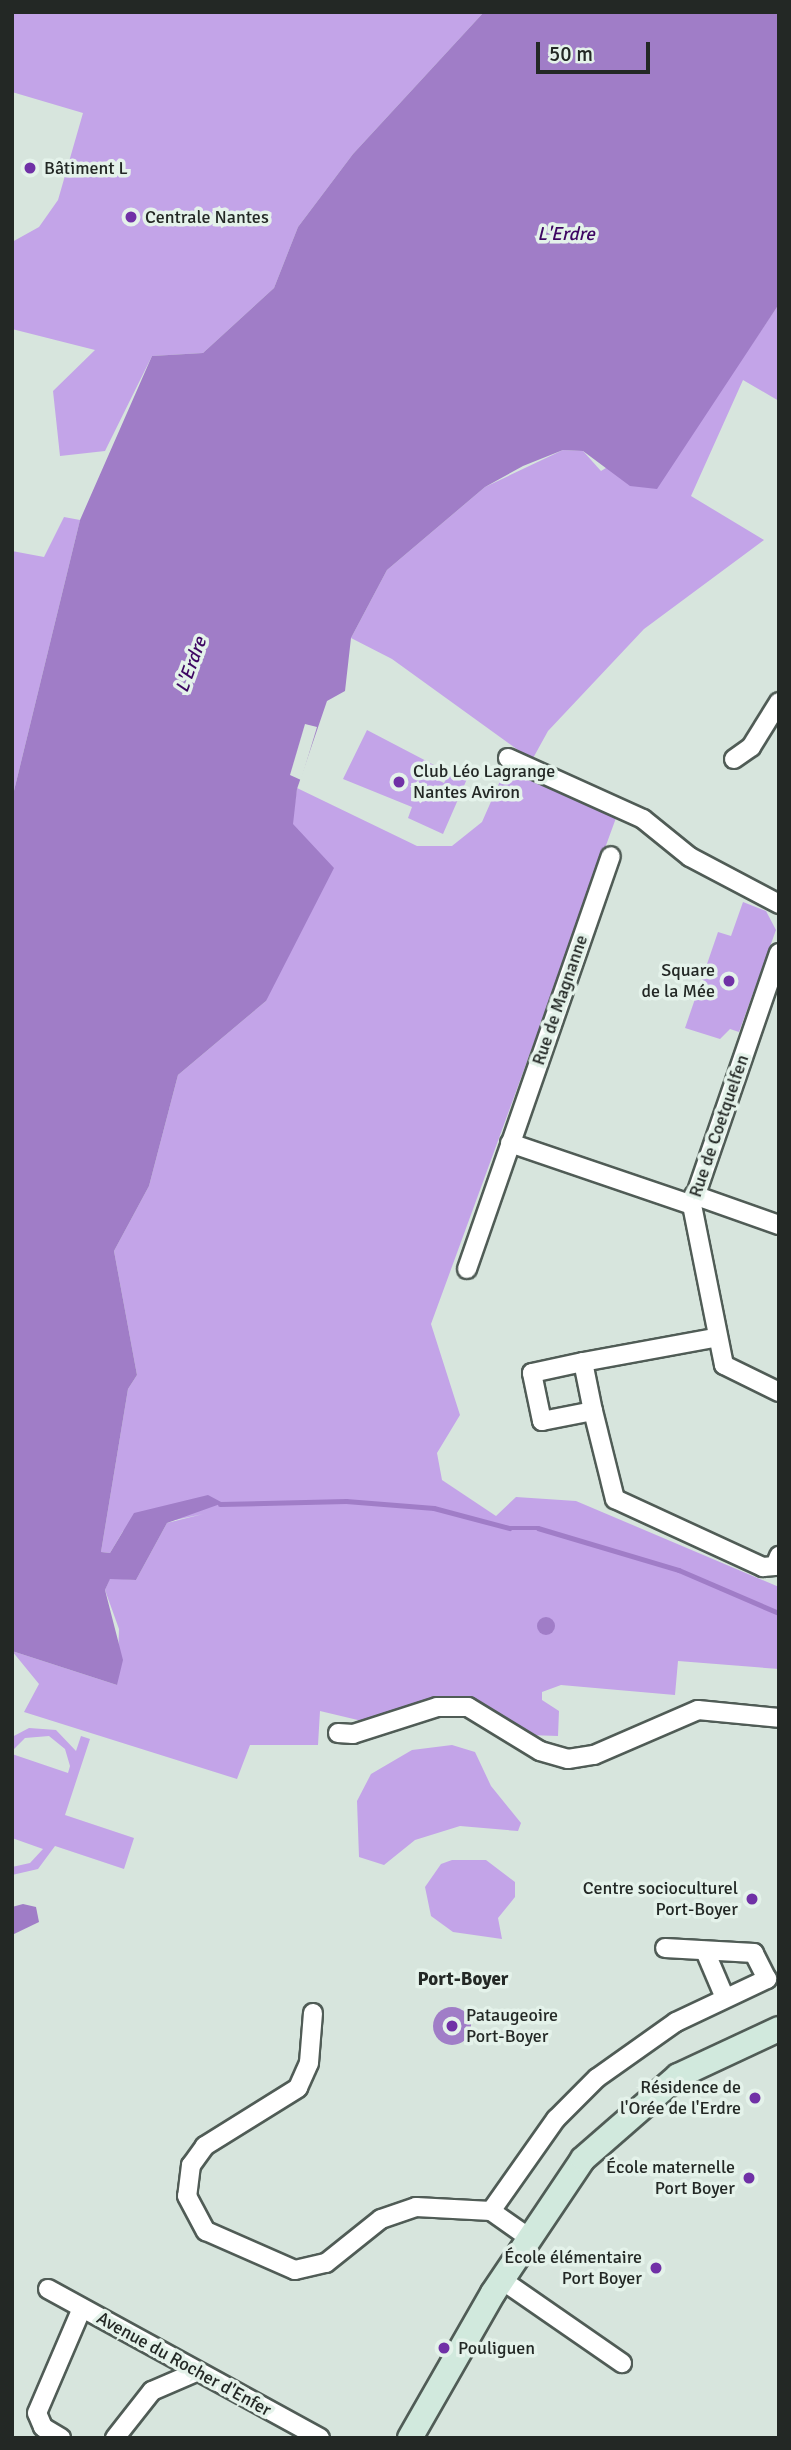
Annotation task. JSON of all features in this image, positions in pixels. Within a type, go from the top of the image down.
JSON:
[{"type":"street","points":[[734,759],[751,747],[779,702]]},
{"type":"street","points":[[508,758],[643,819],[690,857],[779,904]]},
{"type":"street","name":"Rue de Magnanne","points":[[467,1269],[611,856]]},
{"type":"street","name":"Rue de Coetquelfen","points":[[779,953],[693,1200],[714,1338],[729,1371],[779,1392]]},
{"type":"street","points":[[509,1143],[779,1225]]},
{"type":"street","points":[[593,1411],[542,1421],[532,1373],[714,1338]]},
{"type":"street","points":[[583,1362],[610,1489],[620,1502],[763,1567],[775,1566],[779,1556]]},
{"type":"street","points":[[338,1732],[353,1734],[437,1707],[468,1707],[540,1751],[568,1759],[594,1755],[698,1710],[779,1718]]},
{"type":"street","points":[[491,2211],[555,2119],[597,2078],[676,2022],[725,1998],[764,1985],[764,1962],[754,1953],[665,1948]]},
{"type":"street","points":[[705,1951],[725,1998]]},
{"type":"street","points":[[313,2013],[309,2063],[298,2088],[205,2146],[191,2165],[187,2196],[206,2231],[281,2268],[310,2270],[398,2212],[438,2204],[491,2211],[528,2237]]},
{"type":"street","points":[[410,2438],[502,2280],[567,2178],[636,2107],[703,2062],[779,2029]]},
{"type":"street","points":[[502,2280],[622,2363]]},
{"type":"street","name":"Avenue du Rocher d'Enfer","points":[[48,2290],[320,2438]]},
{"type":"street","points":[[61,2438],[43,2427],[37,2413],[82,2308]]},
{"type":"street","points":[[115,2438],[152,2391],[196,2372]]},
{"type":"shaded area","name":"Centrale Nantes","points":[[12,12],[484,12],[353,154],[298,227],[274,288],[203,353],[152,356],[105,451],[60,456],[53,391],[95,350],[12,329],[12,242],[39,227],[58,200],[83,113],[12,92]]},
{"type":"shaded area","points":[[779,304],[779,401],[743,380],[691,496],[764,540],[644,629],[548,731],[532,760],[392,659],[351,638],[387,570],[485,487],[563,450],[583,451],[601,471],[712,403]]},
{"type":"shaded area","points":[[64,517],[80,520],[12,799],[12,551],[44,557]]},
{"type":"shaded area","name":"Club Léo Lagrange Nantes Aviron","points":[[367,730],[434,765],[430,776],[444,783],[452,767],[470,772],[443,834],[408,818],[412,807],[343,779]]},
{"type":"shaded area","points":[[513,767],[616,818],[431,1324],[460,1415],[437,1453],[442,1480],[496,1516],[516,1497],[576,1501],[779,1587],[779,1669],[678,1661],[675,1695],[561,1685],[542,1692],[542,1700],[559,1711],[558,1736],[528,1735],[471,1703],[362,1721],[320,1711],[318,1745],[250,1745],[237,1779],[24,1712],[39,1684],[12,1651],[117,1685],[119,1629],[105,1590],[110,1578],[136,1580],[167,1523],[203,1514],[123,1531],[110,1553],[101,1552],[128,1389],[137,1375],[114,1251],[149,1186],[178,1075],[266,1001],[297,788],[417,846],[452,846],[482,822],[504,772]]},
{"type":"shaded area","name":"Square de la Mée","points":[[743,902],[766,911],[776,930],[739,1032],[730,1029],[720,1039],[685,1028],[718,932],[731,936]]},
{"type":"shaded area","points":[[29,1728],[56,1730],[76,1751],[81,1736],[90,1739],[65,1815],[134,1838],[124,1869],[55,1846],[38,1869],[12,1875],[12,1867],[30,1863],[43,1849],[12,1838],[12,1754],[68,1773],[70,1766],[65,1749],[49,1736],[25,1738],[12,1751],[12,1737]]},
{"type":"shaded area","points":[[452,1745],[475,1752],[491,1786],[521,1823],[518,1831],[460,1826],[415,1840],[384,1865],[359,1857],[357,1801],[371,1774],[412,1750]]},
{"type":"shaded area","points":[[452,1860],[486,1860],[515,1882],[515,1897],[498,1918],[502,1939],[453,1932],[431,1916],[425,1887],[441,1864]]},
{"type":"water","name":"L'Erdre","points":[[484,12],[779,12],[779,304],[657,489],[630,486],[583,451],[563,450],[523,466],[485,487],[387,570],[351,638],[345,691],[327,701],[297,789],[293,824],[334,868],[266,1001],[178,1075],[149,1186],[114,1251],[137,1375],[128,1389],[101,1552],[110,1553],[134,1513],[208,1495],[223,1503],[167,1523],[136,1580],[110,1579],[105,1590],[123,1660],[117,1685],[12,1651],[12,799],[80,520],[152,356],[203,353],[274,288],[298,227],[353,154]]},
{"type":"water","points":[[546,1617],[552,1620],[555,1626],[552,1632],[546,1635],[540,1632],[537,1626],[540,1620]]},
{"type":"water","points":[[23,1904],[36,1907],[39,1922],[12,1935],[12,1907]]},
{"type":"water","name":"Pataugeoire Port-Boyer","points":[[452,2007],[465,2013],[471,2026],[465,2039],[452,2045],[439,2039],[433,2026],[439,2013]]},
{"type":"pier","points":[[305,724],[317,727],[301,780],[290,775]]},
{"type":"waterway","points":[[220,1504],[346,1501],[434,1508],[509,1528],[538,1528],[679,1570],[779,1613]]},
{"type":"place","name":"Bâtiment L","points":[[30,168]]},
{"type":"place","name":"Centrale Nantes","points":[[131,217]]},
{"type":"place","name":"Club Léo Lagrange Nantes Aviron","points":[[399,782]]},
{"type":"place","name":"Square de la Mée","points":[[729,981]]},
{"type":"place","name":"Centre socioculturel Port-Boyer","points":[[752,1899]]},
{"type":"place","name":"Pataugeoire Port-Boyer","points":[[452,2026]]},
{"type":"place","name":"Résidence de l'Orée de l'Erdre","points":[[755,2098]]},
{"type":"place","name":"École maternelle Port Boyer","points":[[749,2178]]},
{"type":"place","name":"École élémentaire Port Boyer","points":[[656,2268]]},
{"type":"place","name":"Pouliguen","points":[[444,2348]]},
{"type":"district","name":"Port-Boyer","points":[[463,1980]]}]
